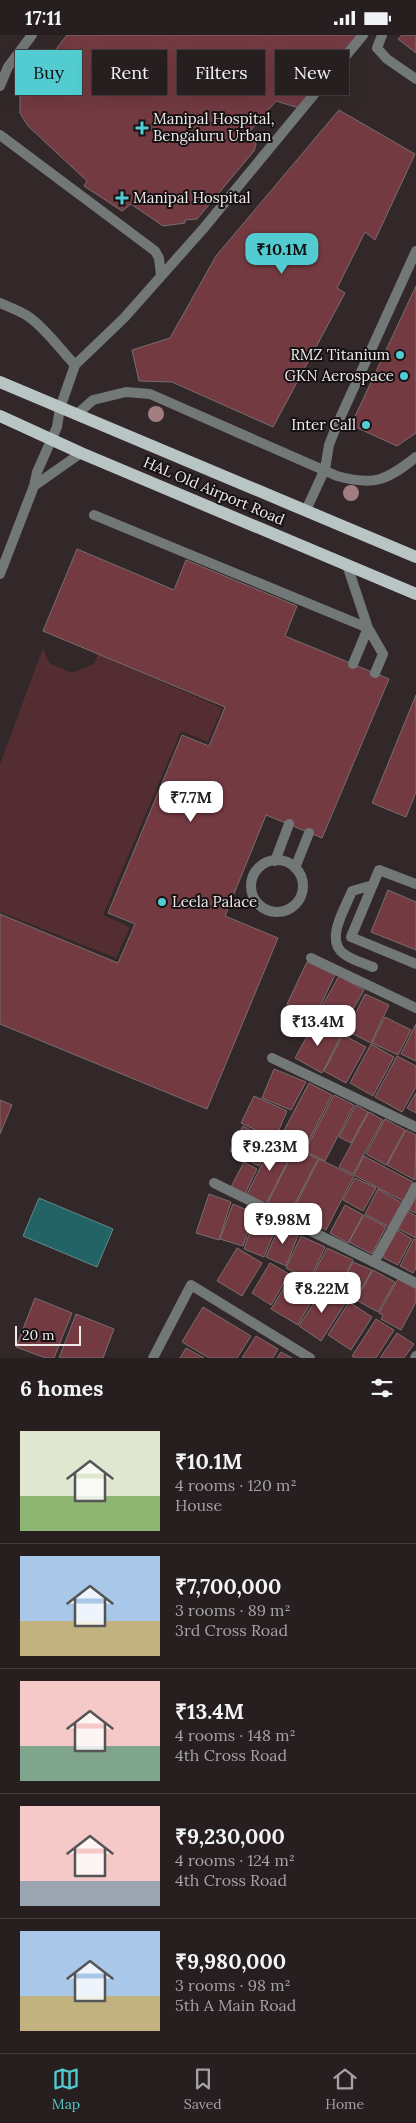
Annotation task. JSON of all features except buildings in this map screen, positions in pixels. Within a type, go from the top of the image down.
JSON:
[{"type":"main road","name":"HAL Old Airport Road","points":[[0,382],[416,557]]},
{"type":"main road","name":"HAL Old Airport Road","points":[[0,416],[81,453],[416,594]]},
{"type":"street","points":[[0,87],[8,67],[32,35]]},
{"type":"street","points":[[0,574],[34,486],[37,472],[57,427],[60,408],[75,365],[124,318],[203,229],[363,35]]},
{"type":"street","points":[[382,35],[377,48],[387,59],[416,79]]},
{"type":"street","points":[[0,133],[155,251],[160,258],[161,276]]},
{"type":"street","points":[[306,510],[325,469],[329,445],[336,427],[416,251]]},
{"type":"street","points":[[0,303],[28,315],[51,335],[57,347],[75,365]]},
{"type":"street","points":[[76,415],[93,400],[126,392],[150,394],[325,469],[337,476],[362,482],[374,481],[401,469],[416,457]]},
{"type":"street","points":[[34,486],[81,453]]},
{"type":"street","points":[[94,515],[368,628]]},
{"type":"street","points":[[347,565],[368,628],[383,654],[375,673]]},
{"type":"street","points":[[353,664],[368,628]]},
{"type":"street","points":[[275,861],[289,824]]},
{"type":"street","points":[[295,867],[309,833]]},
{"type":"street","points":[[275,861],[286,862],[295,867],[301,877],[303,887],[300,898],[294,906],[284,911],[274,912],[263,909],[251,891],[251,881],[256,871],[264,864],[275,861]]},
{"type":"street","points":[[416,884],[379,869],[351,937],[416,964]]},
{"type":"street","points":[[373,885],[352,891],[335,937],[339,950],[345,955],[373,967]]},
{"type":"street","points":[[311,958],[416,1008]]},
{"type":"street","points":[[272,1058],[416,1127]]},
{"type":"street","points":[[214,1183],[416,1283]]},
{"type":"street","points":[[374,1261],[416,1187]]},
{"type":"street","points":[[153,1358],[191,1285],[310,1358]]},
{"type":"shaded area","points":[[43,648],[49,663],[72,673],[94,664],[98,654],[222,708],[208,742],[181,731],[103,915],[130,927],[116,958],[0,912],[0,764]]},
{"type":"water","points":[[39,1198],[113,1229],[97,1267],[23,1236]]},
{"type":"place","name":"Manipal Hospital, Bengaluru Urban","points":[[142,128]]},
{"type":"place","name":"Manipal Hospital","points":[[122,198]]},
{"type":"place","name":"RMZ Titanium","points":[[400,355]]},
{"type":"place","name":"GKN Aerospace","points":[[404,376]]},
{"type":"place","name":"Inter Call","points":[[366,425]]},
{"type":"place","name":"Leela Palace","points":[[162,902]]}]
